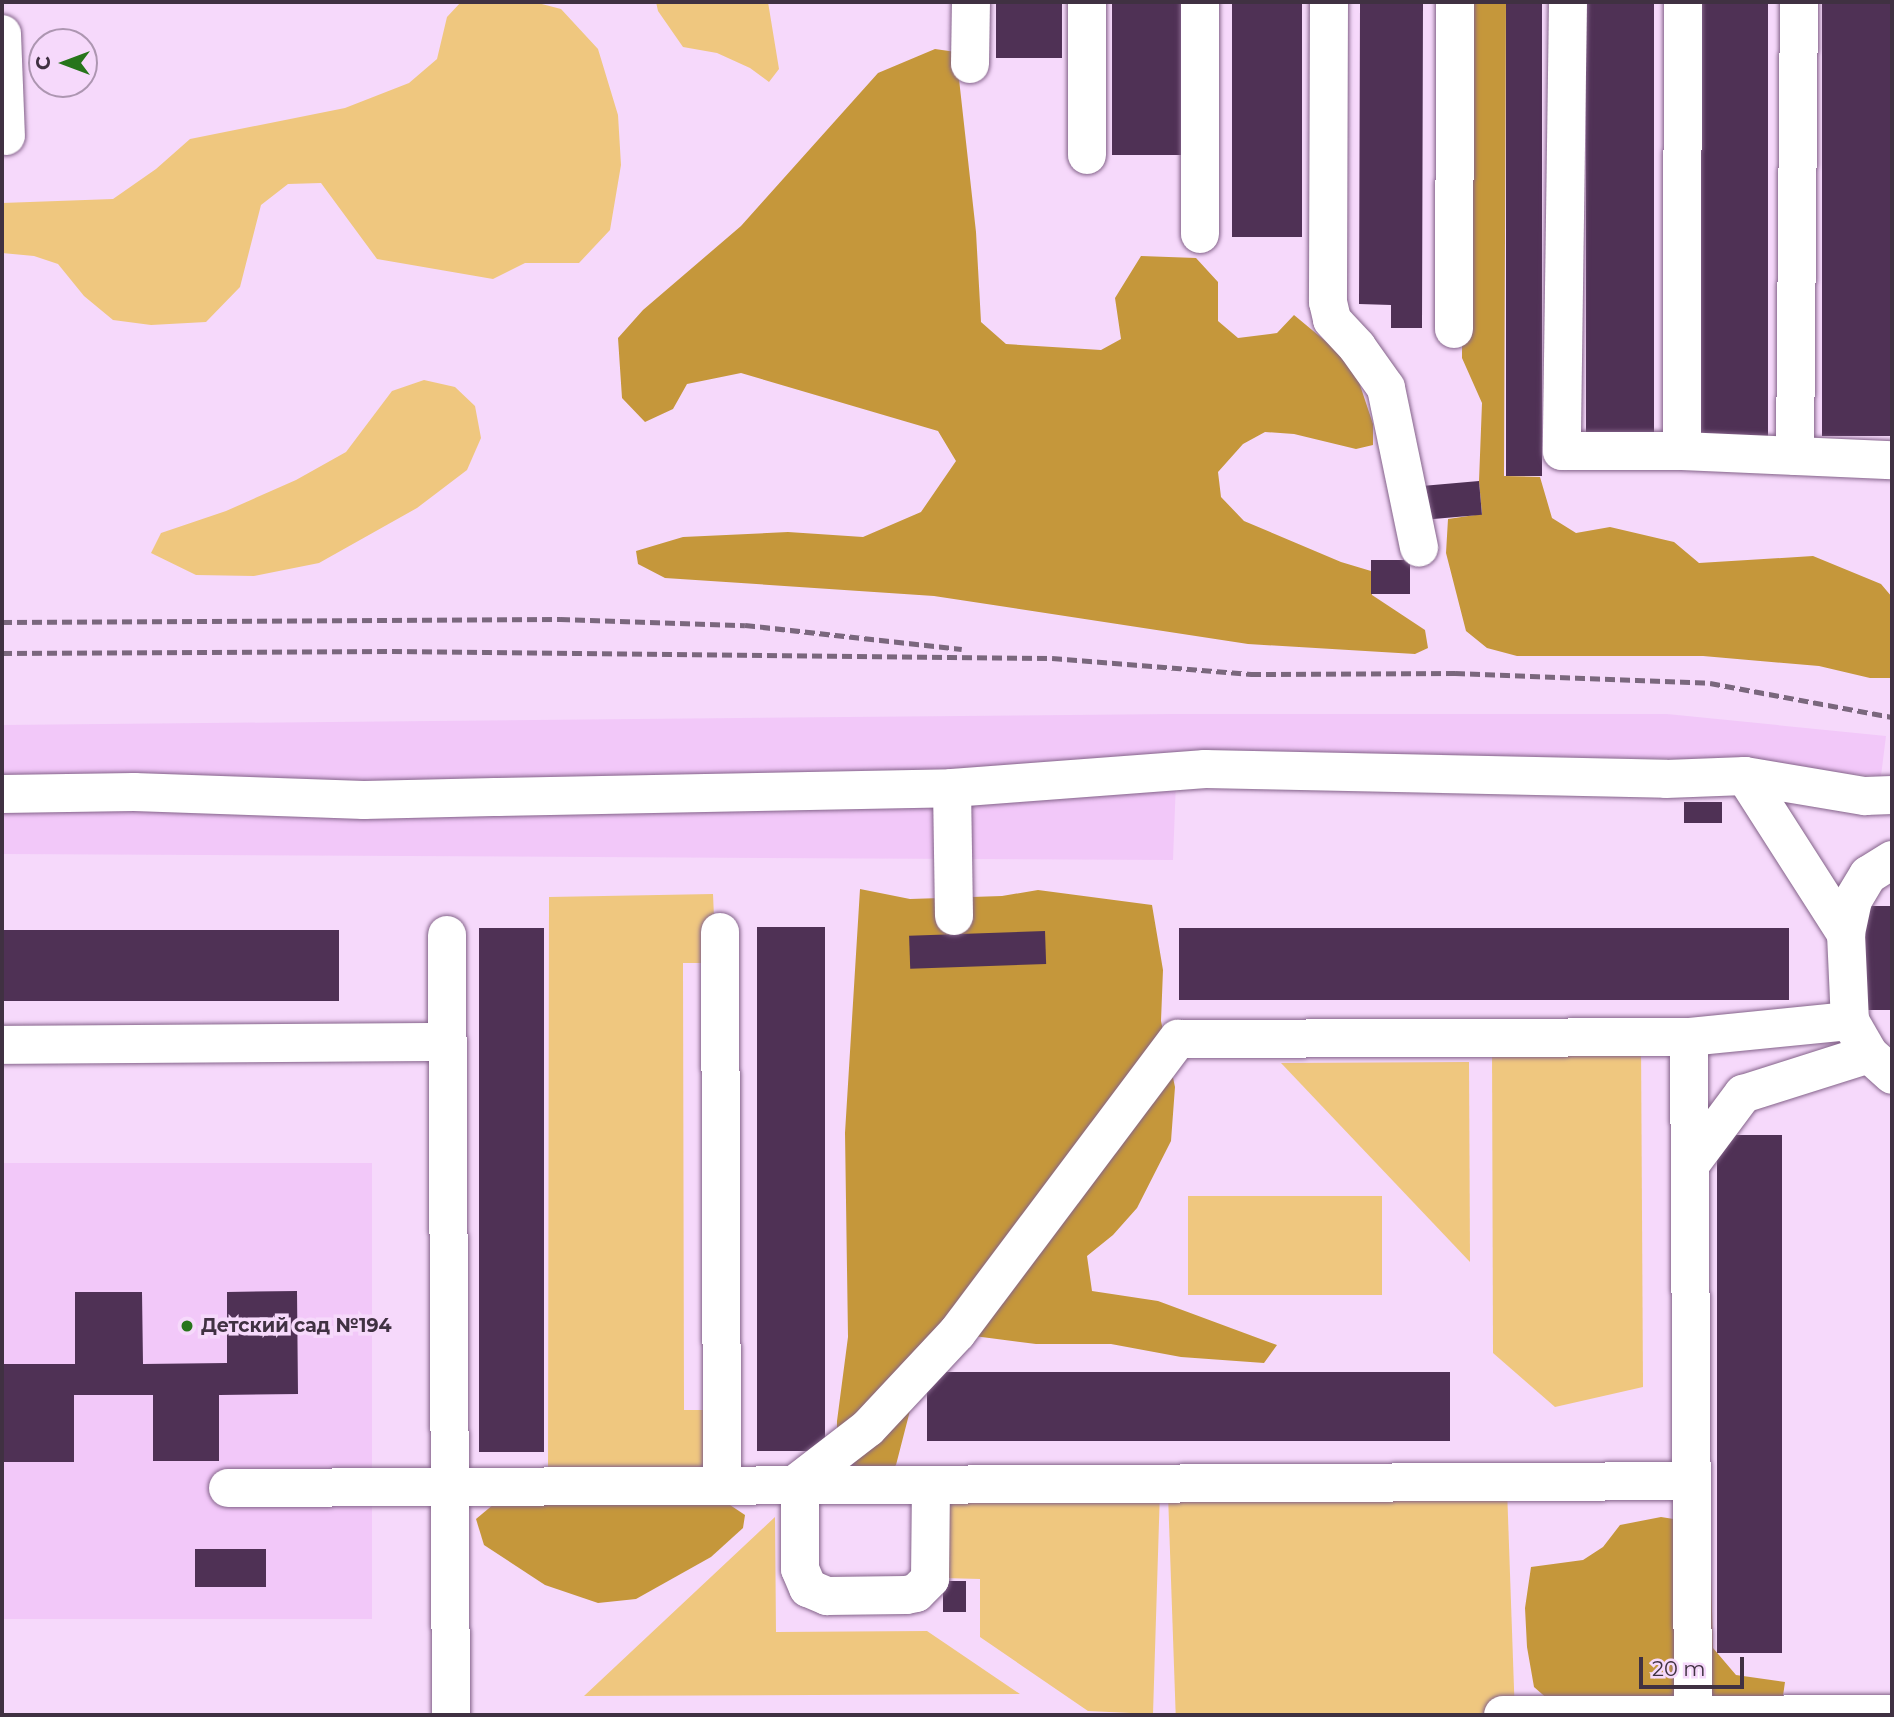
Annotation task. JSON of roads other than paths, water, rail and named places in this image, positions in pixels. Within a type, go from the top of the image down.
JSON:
[{"type":"lane","points":[[970,64],[971,2]]},
{"type":"lane","points":[[1087,2],[1087,155]]},
{"type":"lane","points":[[1200,2],[1200,234]]},
{"type":"lane","points":[[1329,2],[1328,302],[1332,320],[1357,347],[1386,388],[1419,548]]},
{"type":"lane","points":[[1454,329],[1455,2]]},
{"type":"lane","points":[[1567,2],[1563,451],[1682,451],[1892,460]]},
{"type":"lane","points":[[1682,451],[1683,2]]},
{"type":"lane","points":[[1795,457],[1799,2]]},
{"type":"lane","points":[[2,34],[6,136]]},
{"type":"lane","points":[[2,794],[134,792],[363,800],[952,788],[1205,769],[1666,779],[1745,776],[1865,796],[1892,795]]},
{"type":"lane","points":[[1745,776],[1846,934]]},
{"type":"lane","points":[[952,788],[954,916]]},
{"type":"lane","points":[[1690,1165],[1743,1094],[1881,1065],[1850,1021],[1846,934],[1853,900],[1868,875],[1892,860]]},
{"type":"lane","points":[[720,932],[722,1486]]},
{"type":"lane","points":[[447,935],[451,1715]]},
{"type":"lane","points":[[797,1485],[868,1428],[957,1333],[1178,1039],[1689,1037],[1850,1021]]},
{"type":"lane","points":[[1689,1037],[1693,1714]]},
{"type":"lane","points":[[2,1045],[447,1042]]},
{"type":"lane","points":[[228,1488],[1692,1481]]},
{"type":"lane","points":[[797,1485],[800,1569],[808,1588],[827,1595],[916,1593],[930,1578],[931,1485]]},
{"type":"lane","points":[[1503,1715],[1892,1714]]},
{"type":"railway","points":[[2,622],[560,619],[745,625],[962,649]]},
{"type":"railway","points":[[2,653],[392,651],[1052,658],[1251,674],[1455,673],[1710,683],[1892,717]]},
{"type":"place","name":"Детский сад №194","points":[[187,1326]]}]
